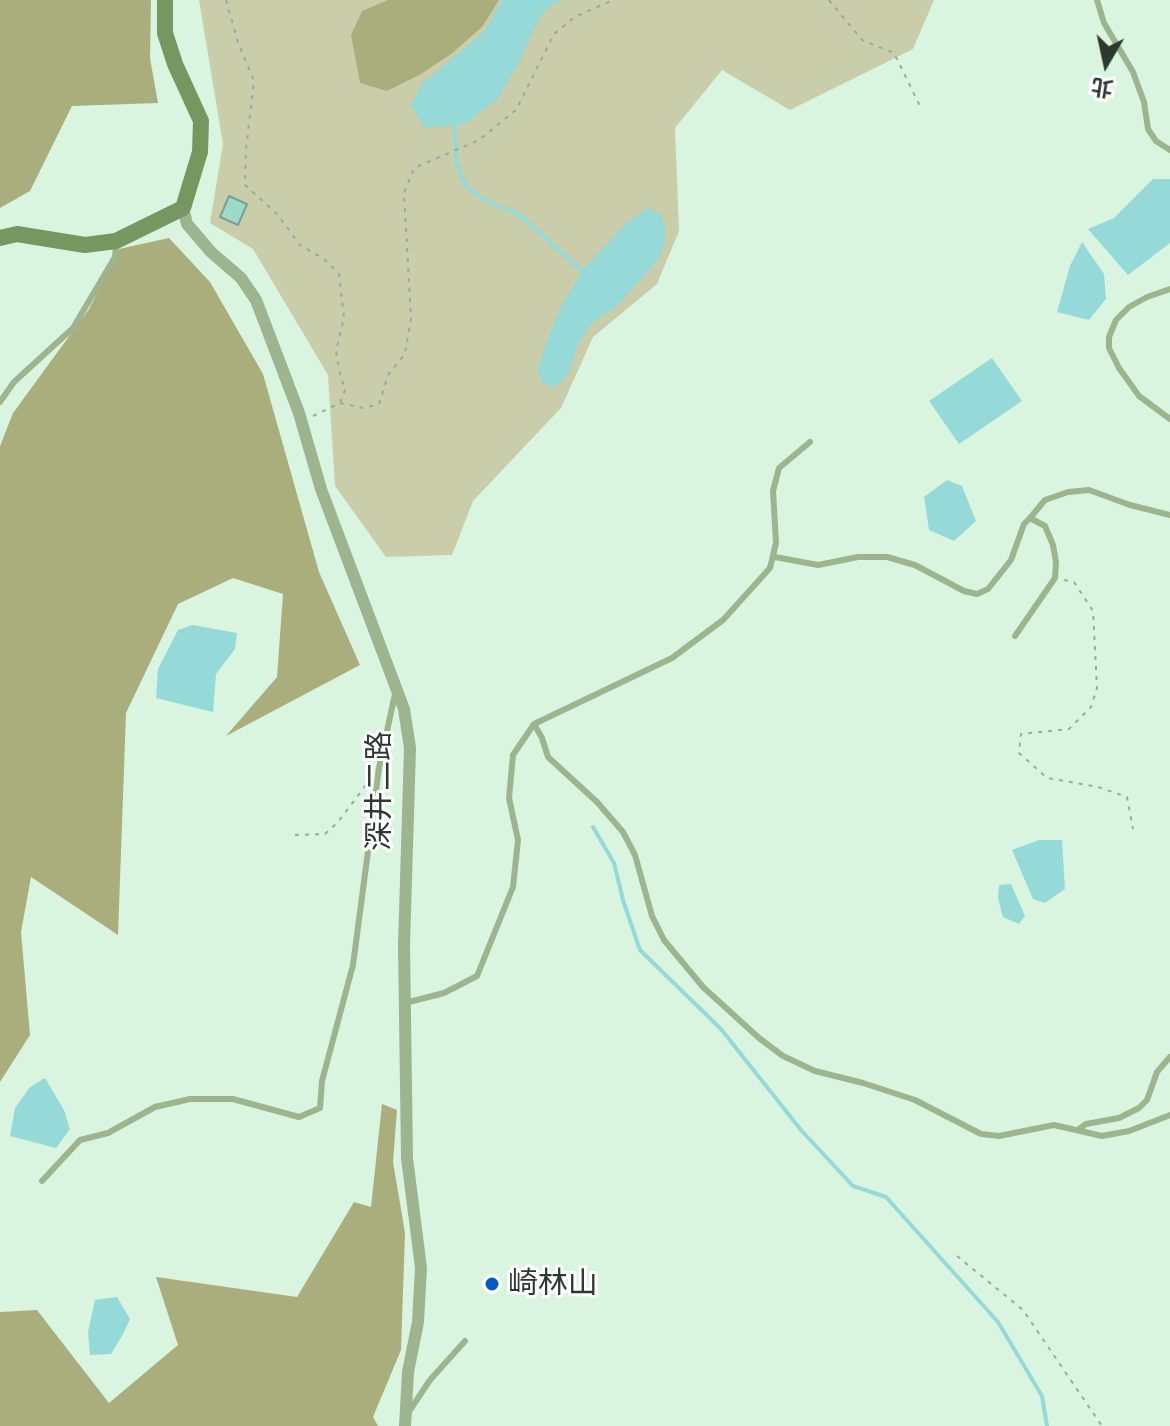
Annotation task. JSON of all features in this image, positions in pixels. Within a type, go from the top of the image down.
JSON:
[{"type":"street","points":[[0,238],[17,234],[85,245],[116,241],[183,208],[200,152],[201,121],[175,64],[165,33],[165,0]]},
{"type":"street","name":"深井二路","points":[[183,208],[187,224],[211,252],[241,278],[256,300],[301,421],[321,489],[404,709],[410,748],[404,918],[407,1158],[421,1268],[418,1322],[408,1372],[404,1423]]},
{"type":"lane","points":[[1097,0],[1104,23],[1133,72],[1144,102],[1148,129],[1156,141],[1170,150]]},
{"type":"lane","points":[[0,402],[14,382],[73,328],[115,257],[116,241]]},
{"type":"lane","points":[[1170,289],[1129,307],[1116,320],[1109,337],[1109,348],[1139,396],[1170,419]]},
{"type":"lane","points":[[405,1003],[444,993],[477,976],[513,887],[518,840],[509,798],[513,755],[534,724],[672,658],[723,620],[770,568],[775,557],[773,491],[779,468],[810,442]]},
{"type":"lane","points":[[775,557],[818,565],[858,557],[887,557],[915,565],[964,591],[977,594],[988,589],[1011,560],[1024,524],[1045,500],[1068,492],[1089,490],[1170,515]]},
{"type":"lane","points":[[1015,636],[1055,578],[1053,545],[1045,526],[1030,518]]},
{"type":"lane","points":[[42,1181],[80,1140],[108,1133],[155,1107],[190,1099],[233,1099],[299,1117],[320,1108],[322,1081],[353,965],[379,768],[396,687]]},
{"type":"lane","points":[[534,724],[548,757],[597,802],[623,832],[635,855],[652,916],[664,940],[703,987],[783,1056],[815,1071],[915,1100],[981,1134],[999,1136],[1054,1125],[1102,1136],[1129,1131],[1170,1115]]},
{"type":"lane","points":[[1079,1129],[1086,1124],[1119,1118],[1139,1108],[1147,1100],[1157,1072],[1170,1057]]},
{"type":"lane","points":[[404,1423],[430,1380],[465,1341]]},
{"type":"path","points":[[226,0],[254,81],[245,185],[277,214],[300,245],[324,259],[339,274],[344,318],[336,351],[341,380],[346,388],[340,403]]},
{"type":"path","points":[[301,421],[340,403],[363,408],[379,404],[388,375],[405,354],[411,318],[404,193],[414,168],[479,140],[516,110],[554,34],[575,17],[613,0]]},
{"type":"path","points":[[829,0],[862,40],[894,53],[922,110]]},
{"type":"path","points":[[1055,578],[1074,582],[1093,611],[1097,688],[1091,707],[1069,729],[1021,734],[1019,753],[1047,778],[1098,787],[1127,797],[1133,829]]},
{"type":"path","points":[[295,835],[325,834],[338,822],[379,768]]},
{"type":"path","points":[[957,1256],[1023,1310],[1102,1426]]},
{"type":"green space","points":[[0,0],[151,0],[150,58],[158,103],[72,106],[30,191],[0,208]]},
{"type":"green space","points":[[199,0],[934,0],[913,49],[790,110],[722,70],[675,128],[679,231],[657,284],[593,337],[561,408],[473,501],[452,555],[386,557],[335,486],[328,375],[253,249],[210,223],[223,144]]},
{"type":"green space","points":[[388,0],[499,0],[482,27],[451,54],[387,91],[360,83],[351,35],[362,11]]},
{"type":"green space","points":[[169,238],[210,282],[263,374],[319,572],[360,665],[226,736],[277,677],[283,594],[233,578],[178,604],[126,713],[118,935],[31,877],[21,932],[30,1035],[0,1082],[0,446],[13,413],[89,309],[119,249]]},
{"type":"green space","points":[[382,1104],[397,1110],[393,1162],[405,1233],[401,1350],[373,1417],[378,1426],[0,1426],[0,1312],[37,1310],[109,1403],[178,1345],[156,1277],[297,1297],[354,1202],[371,1207]]},
{"type":"water","points":[[502,0],[565,0],[551,5],[538,20],[498,99],[465,124],[425,128],[411,106],[422,84],[485,31]]},
{"type":"water","points":[[1153,179],[1170,179],[1170,243],[1128,275],[1088,229],[1114,218]]},
{"type":"water","points":[[647,208],[661,214],[666,234],[660,257],[619,304],[591,324],[578,344],[568,375],[555,387],[543,384],[538,370],[546,344],[560,309],[582,271],[625,225]]},
{"type":"water","points":[[1082,242],[1104,274],[1106,299],[1089,320],[1057,312],[1070,266]]},
{"type":"water","points":[[992,358],[1022,401],[959,444],[929,401]]},
{"type":"water","points":[[947,480],[962,486],[976,521],[954,541],[929,530],[924,497]]},
{"type":"water","points":[[192,625],[237,633],[235,649],[216,674],[213,712],[156,698],[158,669],[178,630]]},
{"type":"water","points":[[1039,840],[1062,840],[1065,889],[1045,903],[1033,899],[1012,850]]},
{"type":"water","points":[[1011,884],[1025,916],[1019,924],[1003,917],[998,898],[999,885]]},
{"type":"water","points":[[45,1078],[64,1110],[70,1129],[56,1148],[10,1136],[15,1108],[30,1087]]},
{"type":"water","points":[[117,1297],[130,1319],[111,1354],[90,1355],[88,1332],[95,1300]]},
{"type":"building","points":[[229,196],[247,204],[238,225],[220,217]]},
{"type":"waterway","points":[[455,125],[456,163],[466,186],[485,200],[520,215],[582,271]]},
{"type":"waterway","points":[[593,827],[614,863],[640,950],[721,1029],[801,1130],[853,1186],[886,1197],[998,1322],[1042,1396],[1047,1426]]},
{"type":"place","name":"崎林山","points":[[492,1284]]}]
